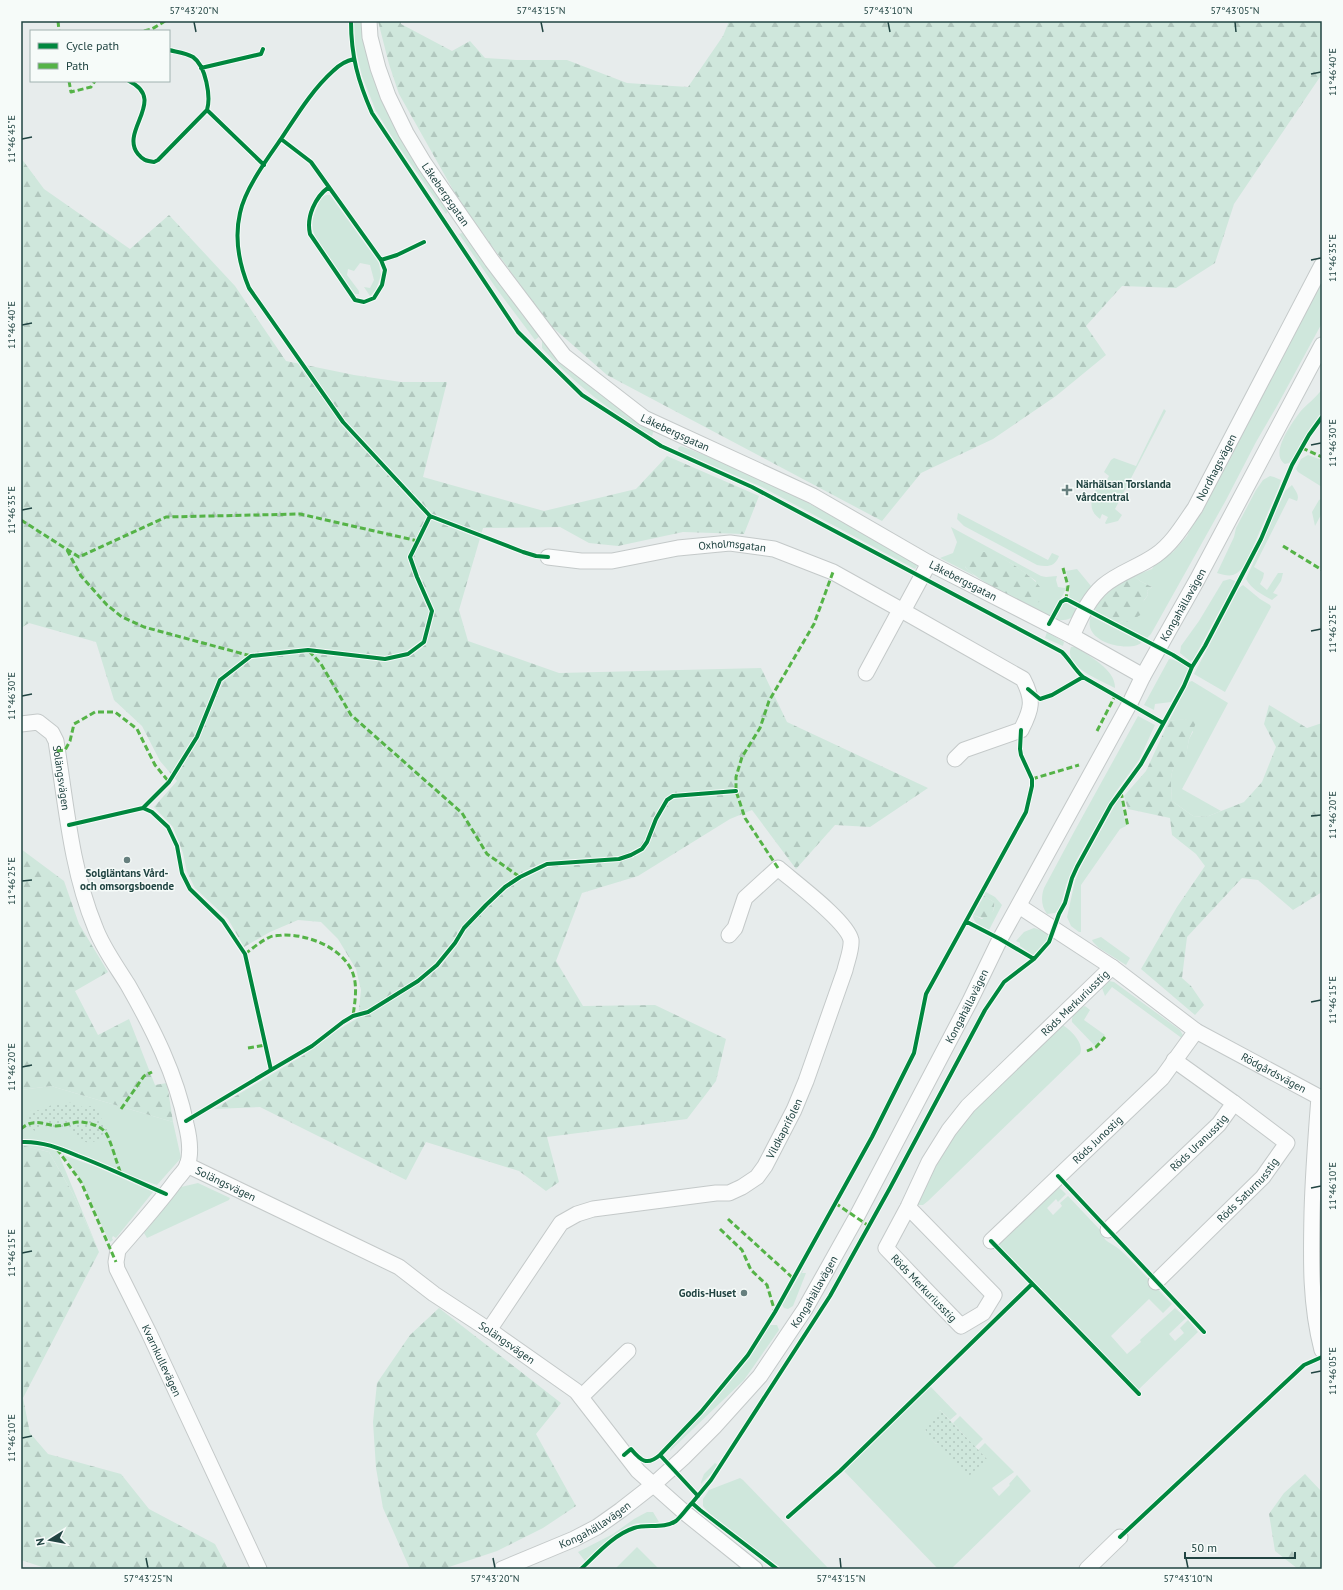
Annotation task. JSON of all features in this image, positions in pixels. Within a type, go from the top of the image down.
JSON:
[{"type":"street","name":"Låkebergsgatan","points":[[369,21],[370,37],[380,75],[388,96],[406,133],[424,163],[492,261],[564,356],[644,418],[813,496],[929,563],[1072,636],[1143,676]]},
{"type":"street","name":"Nordhagsvägen","points":[[1072,636],[1094,595],[1102,586],[1156,555],[1172,541],[1194,508],[1322,265]]},
{"type":"street","name":"Kongahällavägen","points":[[502,1569],[574,1539],[597,1527],[653,1485],[699,1442],[742,1397],[760,1376],[791,1331],[856,1218],[1000,939],[1130,704],[1143,676],[1322,345]]},
{"type":"street","name":"Oxholmsgatan","points":[[548,557],[581,561],[612,561],[678,548],[730,543],[774,549],[832,572],[902,610],[1022,679],[1032,700],[1027,719],[1021,730],[964,750],[955,760]]},
{"type":"street","points":[[866,673],[929,563]]},
{"type":"street","name":"Solängsvägen","points":[[21,724],[38,722],[52,733],[56,741],[68,825],[84,896],[95,929],[131,991],[170,1066],[183,1110],[189,1138],[187,1165],[399,1267],[434,1294],[489,1330],[576,1391],[628,1459],[653,1485],[755,1569]]},
{"type":"street","name":"Vildkaprifolen","points":[[489,1330],[561,1223],[577,1214],[593,1209],[716,1193],[729,1193],[757,1177],[765,1166],[794,1110],[806,1081],[845,970],[850,953],[851,940],[845,926],[778,868],[746,898],[735,928],[729,935]]},
{"type":"street","name":"Rödgårdsvägen","points":[[1019,906],[1112,967],[1196,1031],[1321,1094],[1313,1176],[1311,1264],[1312,1302],[1322,1350]]},
{"type":"street","name":"Röds Merkuriusstig","points":[[908,1207],[994,1295],[983,1314],[962,1326],[886,1248],[908,1207],[929,1162],[949,1130],[968,1106],[1112,967]]},
{"type":"street","name":"Röds Junostig","points":[[990,1241],[1162,1078],[1196,1031]]},
{"type":"street","name":"Röds Uranusstig","points":[[1108,1230],[1219,1124],[1234,1103],[1174,1060]]},
{"type":"street","name":"Röds Saturnusstig","points":[[1156,1282],[1263,1177],[1287,1143],[1234,1103]]},
{"type":"street","name":"Kvarnkullevägen","points":[[187,1165],[166,1194],[118,1250],[116,1262],[122,1281],[149,1333],[259,1569]]},
{"type":"street","points":[[581,1397],[628,1351]]},
{"type":"street","points":[[1087,1569],[1120,1537]]},
{"type":"green space","points":[[354,21],[364,21],[368,44],[449,210],[446,214],[394,140],[376,111],[362,76],[355,46]]},
{"type":"green space","points":[[378,21],[401,21],[401,24],[452,51],[470,41],[485,58],[516,60],[567,60],[627,83],[688,87],[723,36],[729,21],[1322,21],[1322,74],[1234,204],[1215,263],[1176,288],[1122,286],[1086,326],[1106,355],[1056,396],[993,439],[921,473],[882,521],[607,375],[550,325],[461,204],[399,94],[389,64]]},
{"type":"green space","points":[[21,158],[44,189],[130,249],[169,215],[235,286],[286,361],[354,375],[401,382],[447,382],[423,477],[544,511],[636,489],[667,456],[759,496],[744,534],[683,532],[618,546],[589,543],[560,527],[483,528],[459,610],[468,641],[559,673],[761,668],[787,722],[928,788],[870,827],[835,825],[796,869],[752,810],[730,819],[638,876],[582,893],[556,961],[583,1006],[655,1005],[726,1039],[716,1081],[687,1119],[547,1137],[559,1182],[546,1191],[519,1171],[426,1142],[406,1180],[260,1107],[214,1109],[304,1055],[336,1031],[358,1018],[361,990],[356,969],[338,939],[321,922],[298,920],[270,932],[244,947],[228,919],[195,888],[187,872],[183,853],[173,827],[154,807],[177,781],[160,761],[142,726],[114,700],[96,642],[29,623],[21,628]]},
{"type":"green space","points":[[330,195],[379,263],[381,275],[376,290],[370,296],[364,287],[370,288],[374,280],[370,265],[360,263],[354,271],[348,269],[347,275],[359,291],[359,294],[355,294],[314,234],[312,224],[314,215],[320,199]]},
{"type":"green space","points":[[459,234],[467,234],[523,316],[540,336],[535,340],[496,288]]},
{"type":"green space","points":[[1322,276],[1322,323],[1151,634],[1147,638],[1117,624],[1123,621],[1129,621],[1148,595],[1147,591],[1152,587],[1134,576],[1152,569],[1155,564],[1173,552],[1187,536],[1194,521],[1202,513],[1206,502],[1230,459]]},
{"type":"green space","points":[[542,340],[595,388],[654,430],[652,436],[608,407],[567,374],[542,348]]},
{"type":"green space","points":[[1322,389],[1322,412],[1310,428],[1295,457],[1289,463],[1285,464],[1279,453],[1284,438],[1300,412]]},
{"type":"green space","points":[[1164,409],[1166,411],[1115,509],[1122,515],[1118,521],[1106,524],[1105,523],[1108,517],[1102,514],[1100,519],[1093,511],[1092,507],[1092,498],[1098,485],[1103,487],[1109,476],[1104,472],[1111,460],[1114,458],[1136,466]]},
{"type":"green space","points":[[681,446],[742,471],[802,500],[918,565],[915,569],[762,487],[679,451],[678,448]]},
{"type":"green space","points":[[1308,455],[1322,460],[1322,487],[1298,472],[1296,469],[1301,459]]},
{"type":"green space","points":[[1270,476],[1281,480],[1246,563],[1240,571],[1234,575],[1217,573],[1234,537],[1236,528],[1256,490],[1263,480]]},
{"type":"green space","points":[[1292,485],[1298,495],[1298,499],[1297,501],[1289,498],[1254,567],[1264,573],[1260,584],[1267,590],[1278,573],[1283,573],[1281,581],[1273,593],[1278,595],[1272,600],[1254,589],[1246,579],[1285,491]]},
{"type":"green space","points":[[1321,499],[1322,513],[1315,526],[1312,512]]},
{"type":"green space","points":[[958,513],[1048,560],[1052,553],[1059,556],[1053,564],[1044,566],[1037,565],[964,526],[957,519]]},
{"type":"green space","points":[[951,527],[1041,576],[1057,576],[1056,580],[1058,587],[1065,588],[1066,585],[1066,589],[1050,618],[1024,603],[1036,581],[1004,559],[982,552],[965,567],[975,576],[940,558],[953,553],[957,542]]},
{"type":"green space","points":[[970,553],[991,553],[1000,557],[1027,574],[1041,589],[1043,596],[1040,601],[1031,604],[1013,598],[993,587],[968,570],[965,566],[965,560]]},
{"type":"green space","points":[[1077,569],[1091,586],[1085,600],[1081,604],[1069,598],[1070,588],[1066,571]]},
{"type":"green space","points":[[1134,576],[1152,587],[1147,591],[1148,595],[1144,600],[1142,614],[1129,622],[1123,621],[1117,624],[1096,612],[1095,609],[1107,593],[1117,585]]},
{"type":"green space","points":[[1230,579],[1235,582],[1193,660],[1190,661],[1180,653],[1181,646],[1199,621],[1223,581]]},
{"type":"green space","points":[[1243,585],[1271,607],[1225,692],[1194,674],[1239,588]]},
{"type":"green space","points":[[1062,603],[1067,603],[1078,610],[1074,616],[1069,619],[1056,620],[1055,618]]},
{"type":"green space","points":[[1091,616],[1142,642],[1129,647],[1109,644],[1093,633],[1090,626]]},
{"type":"green space","points":[[1047,632],[1064,642],[1063,646],[1045,638]]},
{"type":"green space","points":[[1071,647],[1076,647],[1107,669],[1114,681],[1115,688],[1093,677],[1078,667],[1070,654]]},
{"type":"green space","points":[[1169,659],[1189,667],[1189,671],[1171,702],[1155,704],[1154,710],[1144,705]]},
{"type":"green space","points":[[1192,681],[1228,703],[1182,789],[1221,811],[1206,817],[1193,816],[1172,801],[1171,781],[1173,769],[1180,759],[1186,755],[1189,739],[1193,732],[1186,719],[1169,721],[1189,682]]},
{"type":"green space","points":[[1269,705],[1307,728],[1322,723],[1322,892],[1293,910],[1258,880],[1242,878],[1187,937],[1182,978],[1191,986],[1204,1005],[1195,1015],[1141,969],[1177,907],[1205,866],[1196,854],[1172,835],[1170,818],[1128,809],[1124,796],[1146,771],[1169,721],[1186,719],[1196,723],[1189,739],[1186,756],[1176,764],[1173,769],[1171,781],[1172,801],[1193,816],[1206,817],[1244,802],[1262,782],[1276,747],[1264,724]]},
{"type":"green space","points":[[1138,716],[1155,725],[1139,760],[1115,793],[1077,859],[1066,885],[1060,908],[1055,913],[1047,914],[1042,901],[1044,888]]},
{"type":"green space","points":[[1120,796],[1126,826],[1120,829],[1081,885],[1081,932],[1079,932],[1071,926],[1067,917],[1075,881],[1083,862]]},
{"type":"green space","points":[[21,849],[64,881],[79,924],[108,972],[75,991],[98,1035],[129,1019],[155,1085],[167,1083],[173,1122],[51,1086],[21,1090]]},
{"type":"green space","points":[[985,892],[995,897],[1002,905],[989,930],[976,923],[973,918],[973,915],[982,919],[993,911],[994,902],[984,896]]},
{"type":"green space","points":[[984,896],[994,902],[991,914],[985,919],[973,915]]},
{"type":"green space","points":[[1034,928],[1047,932],[1049,936],[1045,944],[1033,955],[1020,946],[1020,943],[1016,941],[1024,932]]},
{"type":"green space","points":[[1101,937],[1130,958],[1126,965],[1099,948],[1092,940]]},
{"type":"green space","points":[[1109,981],[1114,982],[1180,1030],[1184,1037],[1183,1039],[1112,987],[1105,996],[1102,988]]},
{"type":"green space","points":[[1085,1006],[1090,1010],[1084,1020],[1105,1035],[1095,1046],[1072,1022],[1073,1016],[1076,1012]]},
{"type":"green space","points":[[1063,1025],[1073,1033],[1079,1041],[1081,1050],[1080,1054],[928,1201],[923,1205],[918,1205],[917,1200],[955,1132],[979,1104]]},
{"type":"green space","points":[[51,1086],[173,1122],[181,1158],[157,1185],[57,1150],[99,1252],[73,1194],[49,1152],[21,1145],[21,1090]]},
{"type":"green space","points":[[59,1103],[77,1104],[82,1107],[96,1107],[108,1129],[99,1139],[94,1142],[85,1142],[77,1138],[69,1126],[59,1128],[44,1126],[35,1131],[24,1124],[29,1122],[29,1111],[41,1110]]},
{"type":"green space","points":[[21,1145],[49,1152],[73,1194],[99,1252],[23,1398],[30,1433],[48,1454],[121,1474],[149,1509],[215,1544],[228,1569],[48,1569],[21,1560]]},
{"type":"green space","points":[[63,1155],[97,1167],[153,1192],[116,1238],[113,1236],[113,1240],[110,1242],[84,1186],[78,1175]]},
{"type":"green space","points":[[1322,1168],[1322,1294],[1318,1268],[1320,1176]]},
{"type":"green space","points":[[198,1183],[230,1198],[229,1200],[147,1238],[144,1233],[181,1187]]},
{"type":"green space","points":[[1057,1185],[1066,1194],[1058,1202],[1056,1199],[1047,1208],[1053,1215],[1062,1206],[1060,1203],[1068,1196],[1102,1232],[1104,1238],[1119,1249],[1172,1304],[1163,1313],[1149,1299],[1111,1336],[1127,1354],[1175,1308],[1186,1318],[1169,1334],[1175,1341],[1184,1333],[1180,1328],[1188,1320],[1198,1332],[1137,1391],[995,1244]]},
{"type":"green space","points":[[805,1266],[802,1273],[806,1273],[793,1306],[788,1309],[784,1308],[782,1305]]},
{"type":"green space","points":[[439,1308],[561,1403],[536,1434],[576,1506],[543,1528],[497,1551],[443,1569],[410,1569],[383,1508],[376,1468],[373,1422],[377,1383],[410,1335]]},
{"type":"green space","points":[[770,1325],[777,1325],[779,1330],[744,1380],[670,1451],[671,1446],[675,1441],[702,1415],[751,1354]]},
{"type":"green space","points":[[930,1386],[957,1414],[950,1420],[940,1410],[925,1432],[936,1444],[938,1443],[987,1459],[978,1450],[985,1443],[1014,1472],[992,1488],[999,1496],[1017,1475],[1031,1491],[951,1569],[938,1569],[843,1470]]},
{"type":"green space","points":[[940,1410],[987,1459],[969,1476],[938,1443],[936,1444],[924,1432],[926,1431],[925,1425]]},
{"type":"green space","points":[[960,1416],[983,1439],[975,1447],[953,1423]]},
{"type":"green space","points":[[715,1463],[718,1467],[701,1484],[704,1474]]},
{"type":"green space","points":[[1305,1474],[1322,1492],[1322,1569],[1298,1569],[1275,1551],[1269,1514],[1284,1493]]},
{"type":"green space","points":[[740,1478],[829,1569],[781,1569],[709,1513],[703,1506],[703,1499],[709,1490]]},
{"type":"green space","points":[[647,1512],[653,1512],[659,1522],[653,1524],[637,1523],[627,1527],[608,1540],[585,1561],[578,1552],[613,1534]]},
{"type":"green space","points":[[637,1547],[659,1569],[615,1569]]},
{"type":"marked path","points":[[58,21],[59,30]]},
{"type":"marked path","points":[[148,30],[165,21]]},
{"type":"marked path","points":[[69,82],[71,92],[91,87],[94,82]]},
{"type":"marked path","points":[[1302,448],[1322,457]]},
{"type":"marked path","points":[[21,520],[79,557],[166,517],[300,514],[418,541]]},
{"type":"marked path","points":[[1283,546],[1322,570]]},
{"type":"marked path","points":[[67,550],[81,576],[107,605],[122,617],[144,627],[251,656]]},
{"type":"marked path","points":[[1063,568],[1068,586],[1066,599]]},
{"type":"marked path","points":[[778,868],[745,818],[736,791],[736,777],[742,757],[760,728],[769,701],[814,624],[833,572]]},
{"type":"marked path","points":[[309,651],[321,664],[351,715],[462,813],[487,854],[520,877]]},
{"type":"marked path","points":[[1097,731],[1115,696]]},
{"type":"marked path","points":[[57,751],[65,750],[70,741],[74,724],[95,712],[115,712],[137,729],[155,765],[169,782]]},
{"type":"marked path","points":[[1032,779],[1079,765]]},
{"type":"marked path","points":[[1121,792],[1128,827]]},
{"type":"marked path","points":[[245,954],[267,939],[273,936],[282,935],[302,937],[332,949],[347,963],[354,976],[356,993],[353,1016]]},
{"type":"marked path","points":[[1087,1051],[1096,1047],[1105,1037]]},
{"type":"marked path","points":[[248,1048],[266,1045]]},
{"type":"marked path","points":[[121,1109],[144,1076],[152,1072]]},
{"type":"marked path","points":[[21,1129],[34,1123],[56,1126],[81,1122],[92,1124],[106,1133],[121,1174]]},
{"type":"marked path","points":[[57,1149],[81,1182],[116,1262]]},
{"type":"marked path","points":[[835,1203],[869,1226]]},
{"type":"marked path","points":[[728,1219],[794,1279]]},
{"type":"marked path","points":[[720,1229],[742,1250],[751,1270],[767,1285],[775,1312]]},
{"type":"cycle path","points":[[351,21],[352,46],[356,68],[372,113],[518,332],[582,395],[661,446],[752,487],[1062,652],[1083,677],[1163,723]]},
{"type":"cycle path","points":[[201,68],[261,54],[263,49]]},
{"type":"cycle path","points":[[130,82],[140,89],[144,97],[144,106],[134,136],[134,145],[141,158],[154,162],[158,160],[207,110],[208,104],[208,90],[204,74],[197,61],[193,57],[170,50]]},
{"type":"cycle path","points":[[354,59],[345,62],[325,78],[299,112],[251,184],[240,213],[237,232],[240,261],[249,288],[343,422],[430,516],[523,552],[536,556],[548,557]]},
{"type":"cycle path","points":[[207,110],[264,165]]},
{"type":"cycle path","points":[[281,139],[311,162],[381,260],[397,255],[424,242]]},
{"type":"cycle path","points":[[329,187],[320,196],[313,208],[309,221],[310,234],[355,300],[364,302],[374,298],[382,285],[385,270],[381,260]]},
{"type":"cycle path","points":[[777,1569],[692,1503],[711,1480],[830,1296],[890,1188],[985,1010],[1004,982],[1034,959],[1049,942],[1059,914],[1065,903],[1072,878],[1077,867],[1111,805],[1141,764],[1184,686],[1192,667],[1205,646],[1261,539],[1292,465],[1309,435],[1322,417]]},
{"type":"cycle path","points":[[69,825],[143,808],[169,782],[197,737],[220,680],[251,656],[308,650],[385,659],[408,654],[424,642],[432,611],[410,557],[430,516]]},
{"type":"cycle path","points":[[1049,624],[1061,602],[1066,599],[1173,655],[1192,667]]},
{"type":"cycle path","points":[[1028,689],[1040,699],[1052,695],[1083,677]]},
{"type":"cycle path","points":[[660,1455],[701,1412],[748,1355],[775,1312],[872,1137],[914,1053],[926,994],[1026,812],[1032,786],[1032,779],[1021,755],[1021,730]]},
{"type":"cycle path","points":[[271,1070],[312,1046],[343,1022],[353,1016],[368,1012],[418,981],[437,965],[455,943],[464,928],[486,905],[505,887],[520,877],[547,864],[619,859],[631,855],[642,849],[647,842],[656,819],[667,800],[673,796],[736,791]]},
{"type":"cycle path","points":[[143,808],[152,812],[168,827],[177,846],[182,873],[190,889],[223,921],[245,954],[271,1070],[186,1121]]},
{"type":"cycle path","points":[[967,922],[1034,959]]},
{"type":"cycle path","points":[[21,1142],[43,1144],[57,1148],[166,1194]]},
{"type":"cycle path","points":[[1058,1176],[1204,1332]]},
{"type":"cycle path","points":[[991,1241],[1139,1394]]},
{"type":"cycle path","points":[[788,1517],[840,1471],[1032,1284]]},
{"type":"cycle path","points":[[1120,1537],[1304,1365],[1322,1357]]},
{"type":"cycle path","points":[[624,1455],[631,1449],[644,1461],[651,1460],[660,1455],[698,1496]]},
{"type":"cycle path","points":[[581,1569],[619,1535],[634,1528],[644,1526],[661,1526],[676,1521],[692,1503]]},
{"type":"place","name":"Närhälsan Torslanda vårdcentral","points":[[1067,490]]},
{"type":"place","name":"Solgläntans Vård- och omsorgsboende","points":[[127,860]]},
{"type":"place","name":"Godis-Huset","points":[[744,1293]]}]
